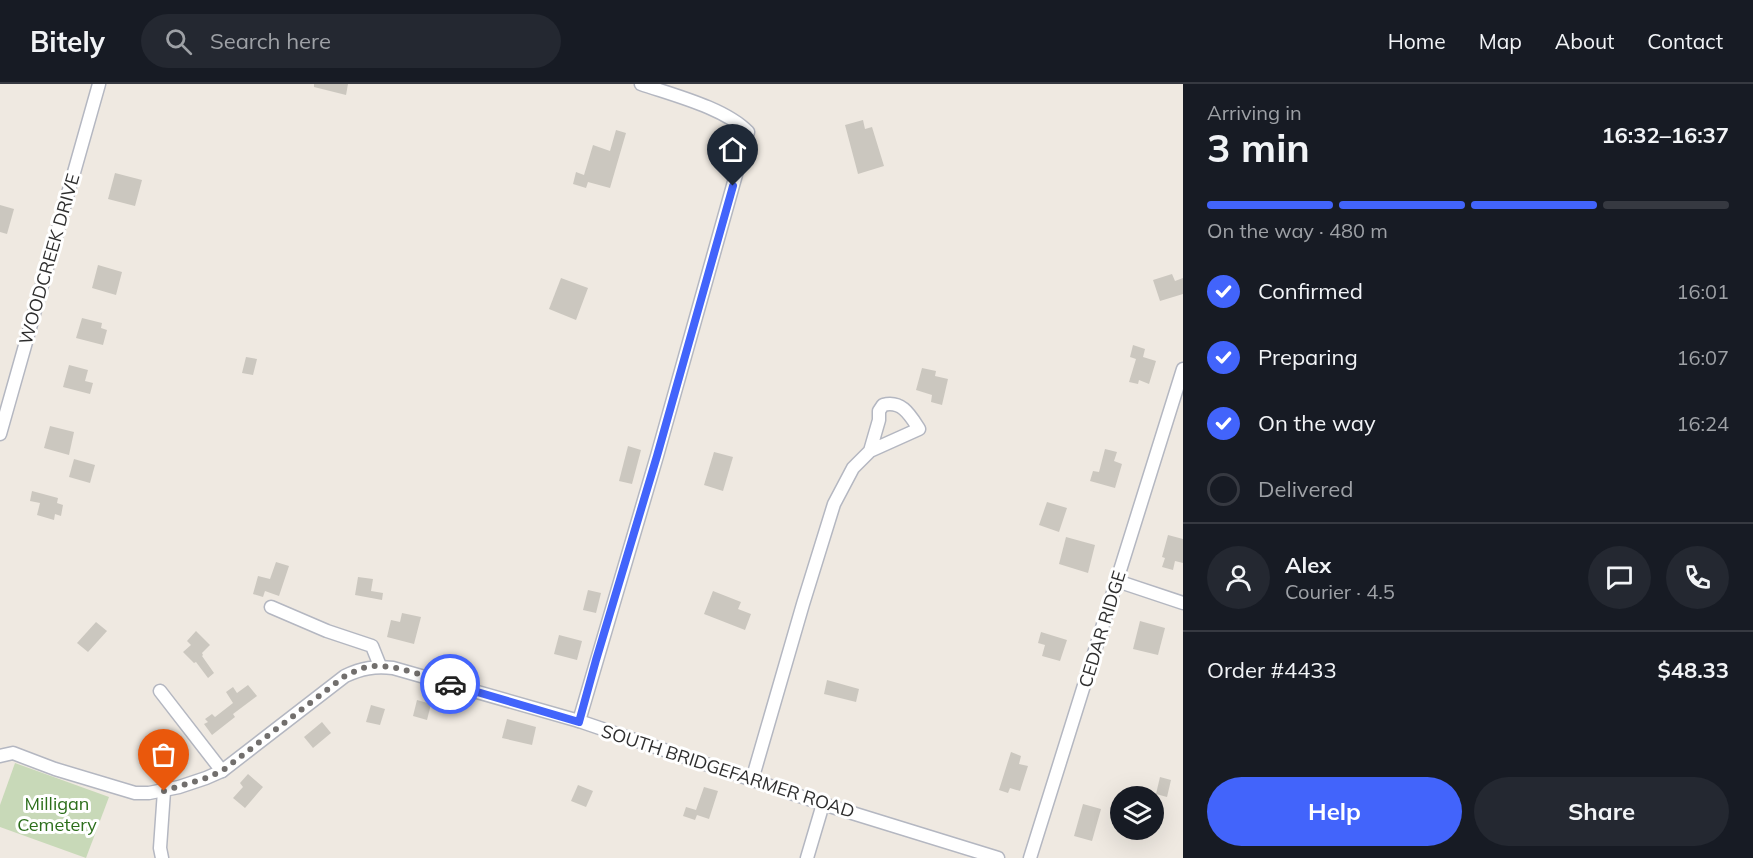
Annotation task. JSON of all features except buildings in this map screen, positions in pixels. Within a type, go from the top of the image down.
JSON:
[{"type":"street","name":"WOODCREEK DRIVE","points":[[0,434],[99,84]]},
{"type":"street","points":[[579,722],[748,132],[740,123],[702,105],[641,84]]},
{"type":"street","name":"CEDAR RIDGE","points":[[1030,858],[1183,369]]},
{"type":"street","points":[[752,780],[834,504],[853,468],[870,451]]},
{"type":"street","points":[[1117,581],[1183,603]]},
{"type":"street","points":[[271,607],[327,631],[372,646],[380,666]]},
{"type":"street","name":"SOUTH BRIDGEFARMER ROAD","points":[[0,756],[13,753],[55,769],[135,793],[164,791],[222,771],[345,676],[368,667],[380,666],[579,722],[823,804],[998,858]]},
{"type":"street","points":[[160,691],[222,771]]},
{"type":"street","points":[[162,858],[160,848],[164,791]]},
{"type":"street","points":[[807,858],[823,804]]},
{"type":"green space","name":"Milligan Cemetery","points":[[15,763],[109,797],[86,858],[0,827],[0,805]]},
{"type":"way so far","points":[[164,791],[179,788],[222,771],[345,676],[355,671],[380,666],[450,684]]},
{"type":"route","points":[[450,684],[579,722],[733,186]]}]
